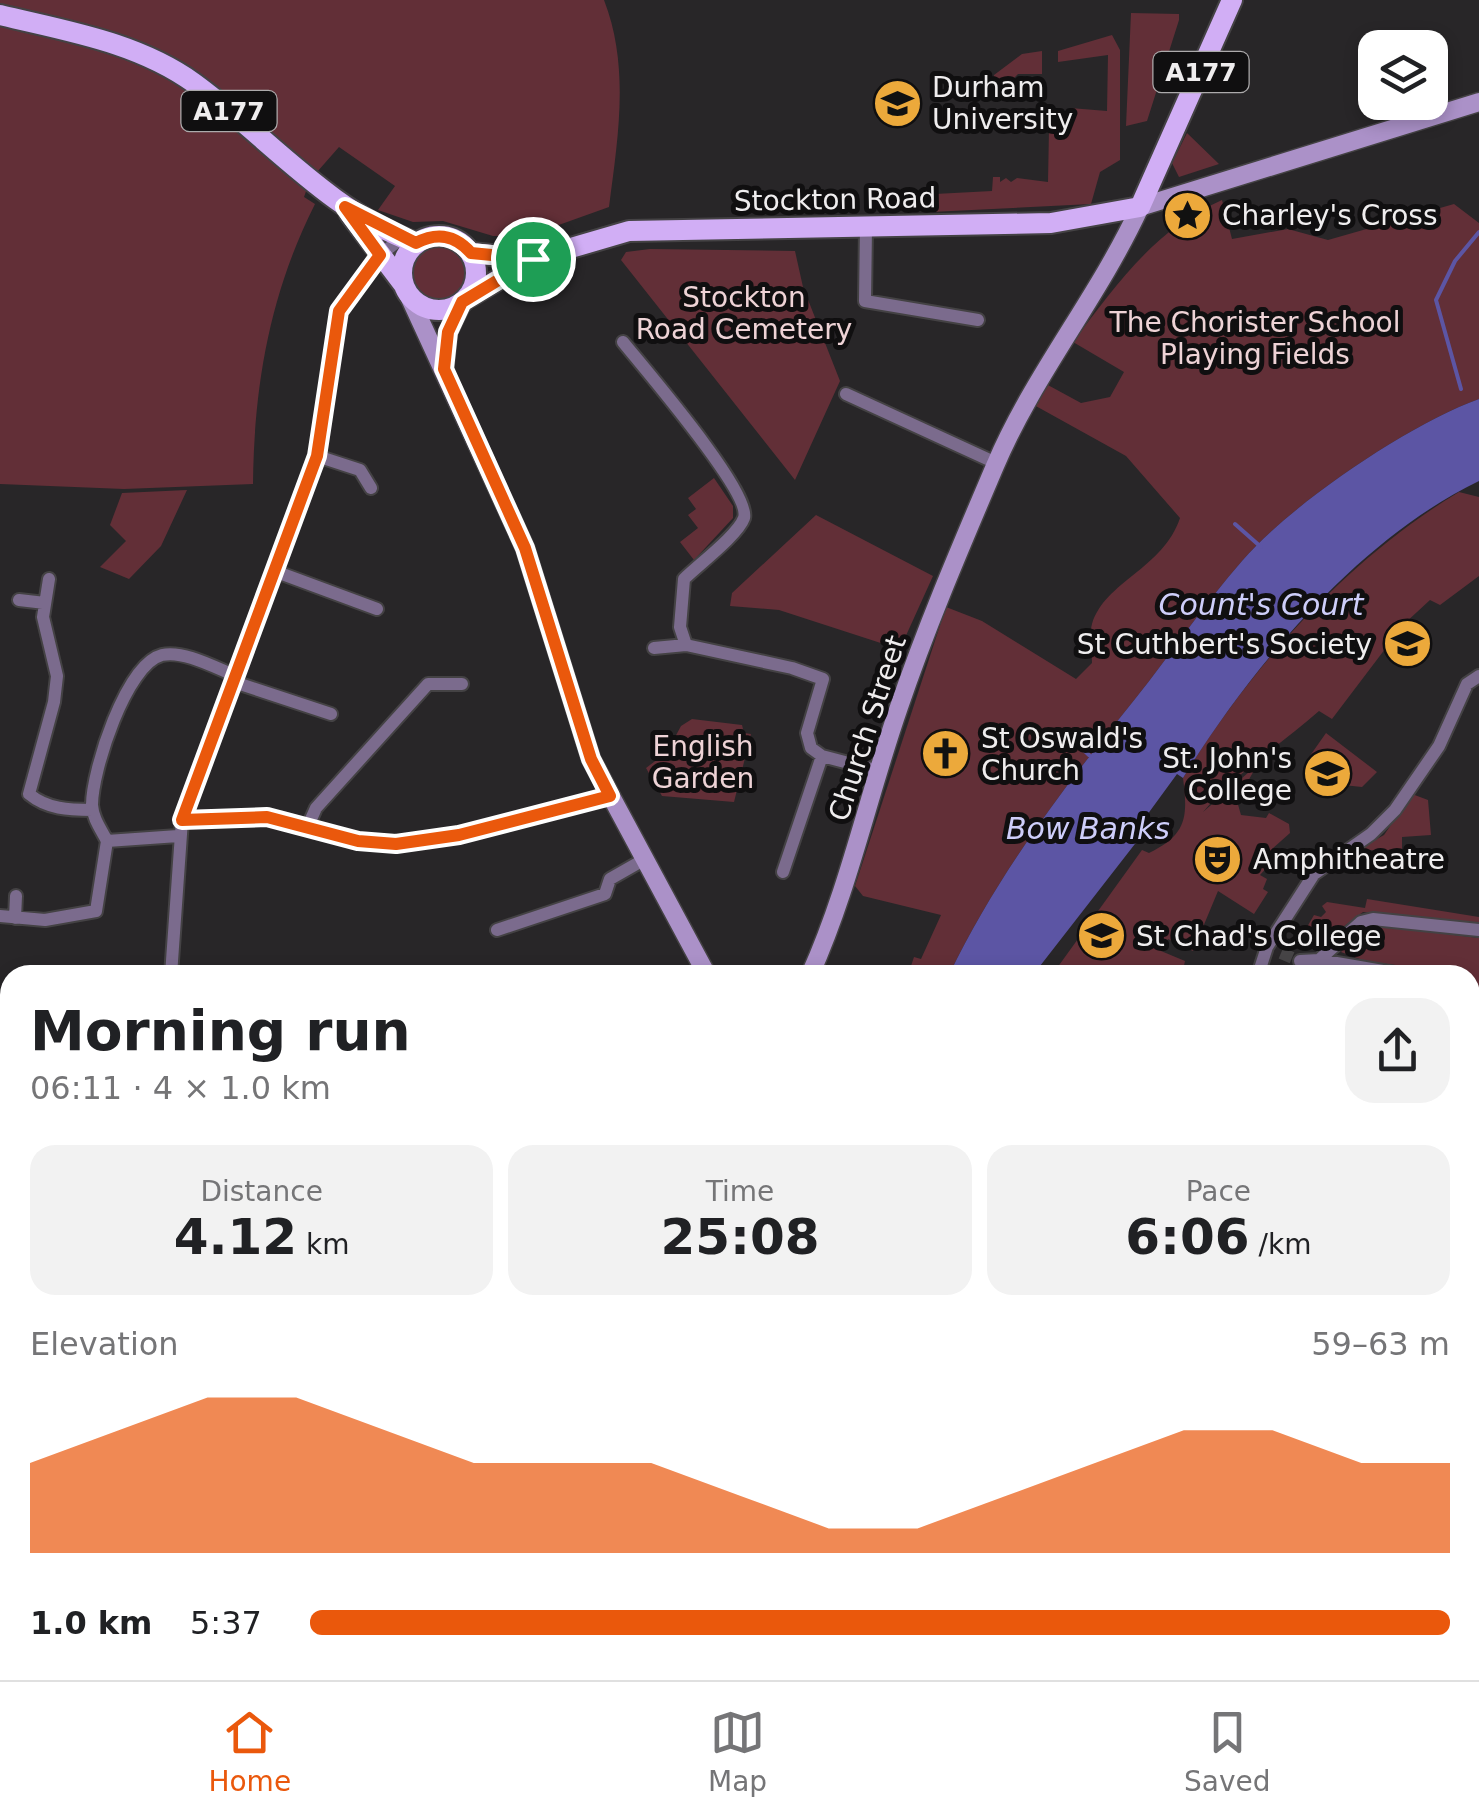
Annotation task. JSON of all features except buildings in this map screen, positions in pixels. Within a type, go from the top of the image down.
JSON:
[{"type":"main road","name":"A177","points":[[1140,207],[1232,0]]},
{"type":"main road","name":"A177","points":[[0,15],[100,39],[191,80],[345,207],[409,240]]},
{"type":"main road","name":"A177","points":[[345,207],[405,289]]},
{"type":"main road","name":"Stockton Road","points":[[465,300],[533,259],[639,230],[1062,222],[1140,207]]},
{"type":"main road","points":[[440,235],[462,244],[471,253],[476,275],[465,300],[452,308],[428,308],[405,289],[403,261],[409,240],[440,235]]},
{"type":"main road","name":"Stockton Road","points":[[471,253],[533,259]]},
{"type":"street","points":[[1140,207],[1479,102]]},
{"type":"street","name":"Church Street","points":[[815,965],[832,927],[879,771],[931,620],[996,463],[1021,406],[1112,266],[1140,207]]},
{"type":"street","points":[[866,227],[865,302],[978,320]]},
{"type":"street","points":[[171,965],[182,820],[317,456],[339,311],[380,255],[409,240]]},
{"type":"street","points":[[405,289],[525,548],[591,759],[702,965]]},
{"type":"street","points":[[444,369],[448,332],[465,300]]},
{"type":"street","points":[[623,342],[724,473],[744,507],[742,522],[684,579],[680,627],[686,645]]},
{"type":"street","points":[[846,394],[996,463]]},
{"type":"street","points":[[317,456],[360,470],[371,488]]},
{"type":"street","points":[[277,572],[377,609]]},
{"type":"street","points":[[49,579],[43,616],[57,676],[54,702],[29,794],[40,802],[70,810],[92,810]]},
{"type":"street","points":[[19,600],[45,603]]},
{"type":"street","points":[[654,648],[686,645],[792,668],[830,681],[807,741],[822,756],[879,771]]},
{"type":"street","points":[[0,916],[45,920],[96,911],[107,840],[92,810],[93,790],[114,718],[144,666],[167,654],[331,714]]},
{"type":"street","points":[[1264,965],[1314,874],[1372,834],[1419,780],[1467,684],[1479,676]]},
{"type":"street","points":[[308,826],[316,808],[422,684],[462,684]]},
{"type":"street","points":[[784,872],[822,756]]},
{"type":"street","points":[[182,820],[267,817],[376,844],[423,842],[610,796]]},
{"type":"street","points":[[107,840],[178,836]]},
{"type":"street","points":[[497,930],[606,894],[610,879],[646,859]]},
{"type":"street","points":[[15,918],[16,896]]},
{"type":"street","points":[[1319,960],[1361,922],[1373,919],[1479,930]]},
{"type":"street","points":[[1300,960],[1348,965]]},
{"type":"green space","points":[[0,0],[604,0],[617,51],[620,102],[609,207],[528,236],[493,236],[443,221],[413,222],[378,210],[395,186],[339,147],[310,180],[304,197],[315,204],[286,271],[276,306],[261,375],[253,484],[124,489],[0,484]]},
{"type":"green space","points":[[1131,13],[1179,14],[1179,20],[1147,121],[1126,126]]},
{"type":"green space","points":[[1112,35],[1120,50],[1120,160],[1100,172],[1091,204],[931,212],[935,194],[992,191],[993,177],[1000,177],[1000,182],[1017,178],[1048,182],[1049,129],[1057,129],[1070,115],[1070,108],[1107,111],[1108,55],[1058,62],[1058,51]]},
{"type":"green space","points":[[1042,51],[1042,74],[1018,74],[1004,88],[993,88],[994,75],[1022,54]]},
{"type":"green space","points":[[1187,133],[1219,164],[1179,177],[1172,163]]},
{"type":"green space","name":"The Chorister School Playing Fields","points":[[1222,200],[1232,239],[1288,229],[1328,240],[1454,204],[1479,223],[1479,399],[1386,446],[1320,491],[1263,539],[1214,594],[1058,798],[989,901],[954,965],[911,965],[914,957],[921,959],[941,915],[863,896],[855,886],[946,607],[982,621],[1076,679],[1092,663],[1091,628],[1099,609],[1161,550],[1180,518],[1126,456],[1034,405],[1046,384],[1081,403],[1110,397],[1124,372],[1073,342],[1138,260],[1198,212]]},
{"type":"green space","points":[[439,244],[460,253],[469,274],[460,295],[439,304],[418,295],[409,274],[418,253]]},
{"type":"green space","name":"Stockton Road Cemetery","points":[[795,251],[803,287],[840,381],[795,480],[621,260],[626,252]]},
{"type":"green space","points":[[714,478],[733,506],[733,518],[694,560],[680,542],[698,528],[688,515],[696,509],[688,498]]},
{"type":"green space","points":[[187,490],[161,546],[129,579],[100,567],[126,541],[110,525],[122,493]]},
{"type":"green space","points":[[1459,492],[1479,497],[1479,576],[1440,605],[1430,600],[1404,624],[1332,719],[1319,711],[1244,772],[1203,812],[1257,765],[1237,801],[1241,815],[1266,818],[1269,813],[1289,824],[1290,833],[1272,849],[1278,855],[1260,875],[1267,879],[1263,889],[1268,892],[1254,914],[1218,891],[1193,951],[1168,939],[1161,951],[1185,961],[1184,965],[1059,965],[1142,850],[1149,853],[1178,832],[1185,804],[1183,778],[1271,656],[1340,583],[1418,519]]},
{"type":"green space","points":[[816,515],[933,576],[904,640],[893,647],[779,610],[730,606],[732,593]]},
{"type":"green space","name":"English Garden","points":[[692,719],[742,725],[744,733],[751,734],[734,802],[662,796],[646,768],[667,752],[681,726]]},
{"type":"green space","points":[[1326,733],[1377,772],[1362,787],[1343,785],[1307,760]]},
{"type":"green space","points":[[1412,794],[1428,800],[1431,835],[1402,837],[1402,853],[1359,849],[1384,835]]},
{"type":"green space","points":[[1367,899],[1479,917],[1479,925],[1363,912],[1315,948],[1299,941],[1314,915],[1321,917],[1326,912],[1322,906],[1327,902],[1365,908]]},
{"type":"green space","points":[[1364,926],[1479,938],[1479,965],[1395,965],[1365,961],[1341,952]]},
{"type":"water","points":[[1479,399],[1479,481],[1392,536],[1312,609],[1241,692],[1183,778],[1177,774],[1139,826],[1145,831],[1041,965],[954,965],[1034,832],[1242,561],[1320,491],[1386,446]]},
{"type":"waterway","points":[[1461,389],[1436,300],[1455,261],[1479,232]]},
{"type":"waterway","points":[[1235,524],[1261,547]]},
{"type":"waterway","points":[[1070,737],[1089,755]]},
{"type":"tunnel","points":[[1281,953],[1300,961]]},
{"type":"place","name":"Durham University","points":[[897,103]]},
{"type":"place","name":"Charley's Cross","points":[[1187,215]]},
{"type":"place","name":"St Cuthbert's Society","points":[[1407,644]]},
{"type":"place","name":"St Oswald's Church","points":[[946,754]]},
{"type":"place","name":"St. John's College","points":[[1327,774]]},
{"type":"place","name":"Amphitheatre","points":[[1218,859]]},
{"type":"place","name":"St Chad's College","points":[[1101,936]]},
{"type":"route","points":[[345,207],[416,243],[440,235],[452,238],[471,253],[533,259],[462,302],[448,332],[444,369],[525,548],[591,759],[610,796],[459,835],[396,844],[358,841],[279,818],[182,820],[317,456],[342,302],[380,255],[345,207]]},
{"type":"water label","name":"Count's Court","points":[[1261,605]]},
{"type":"water label","name":"Bow Banks","points":[[1088,829]]}]
